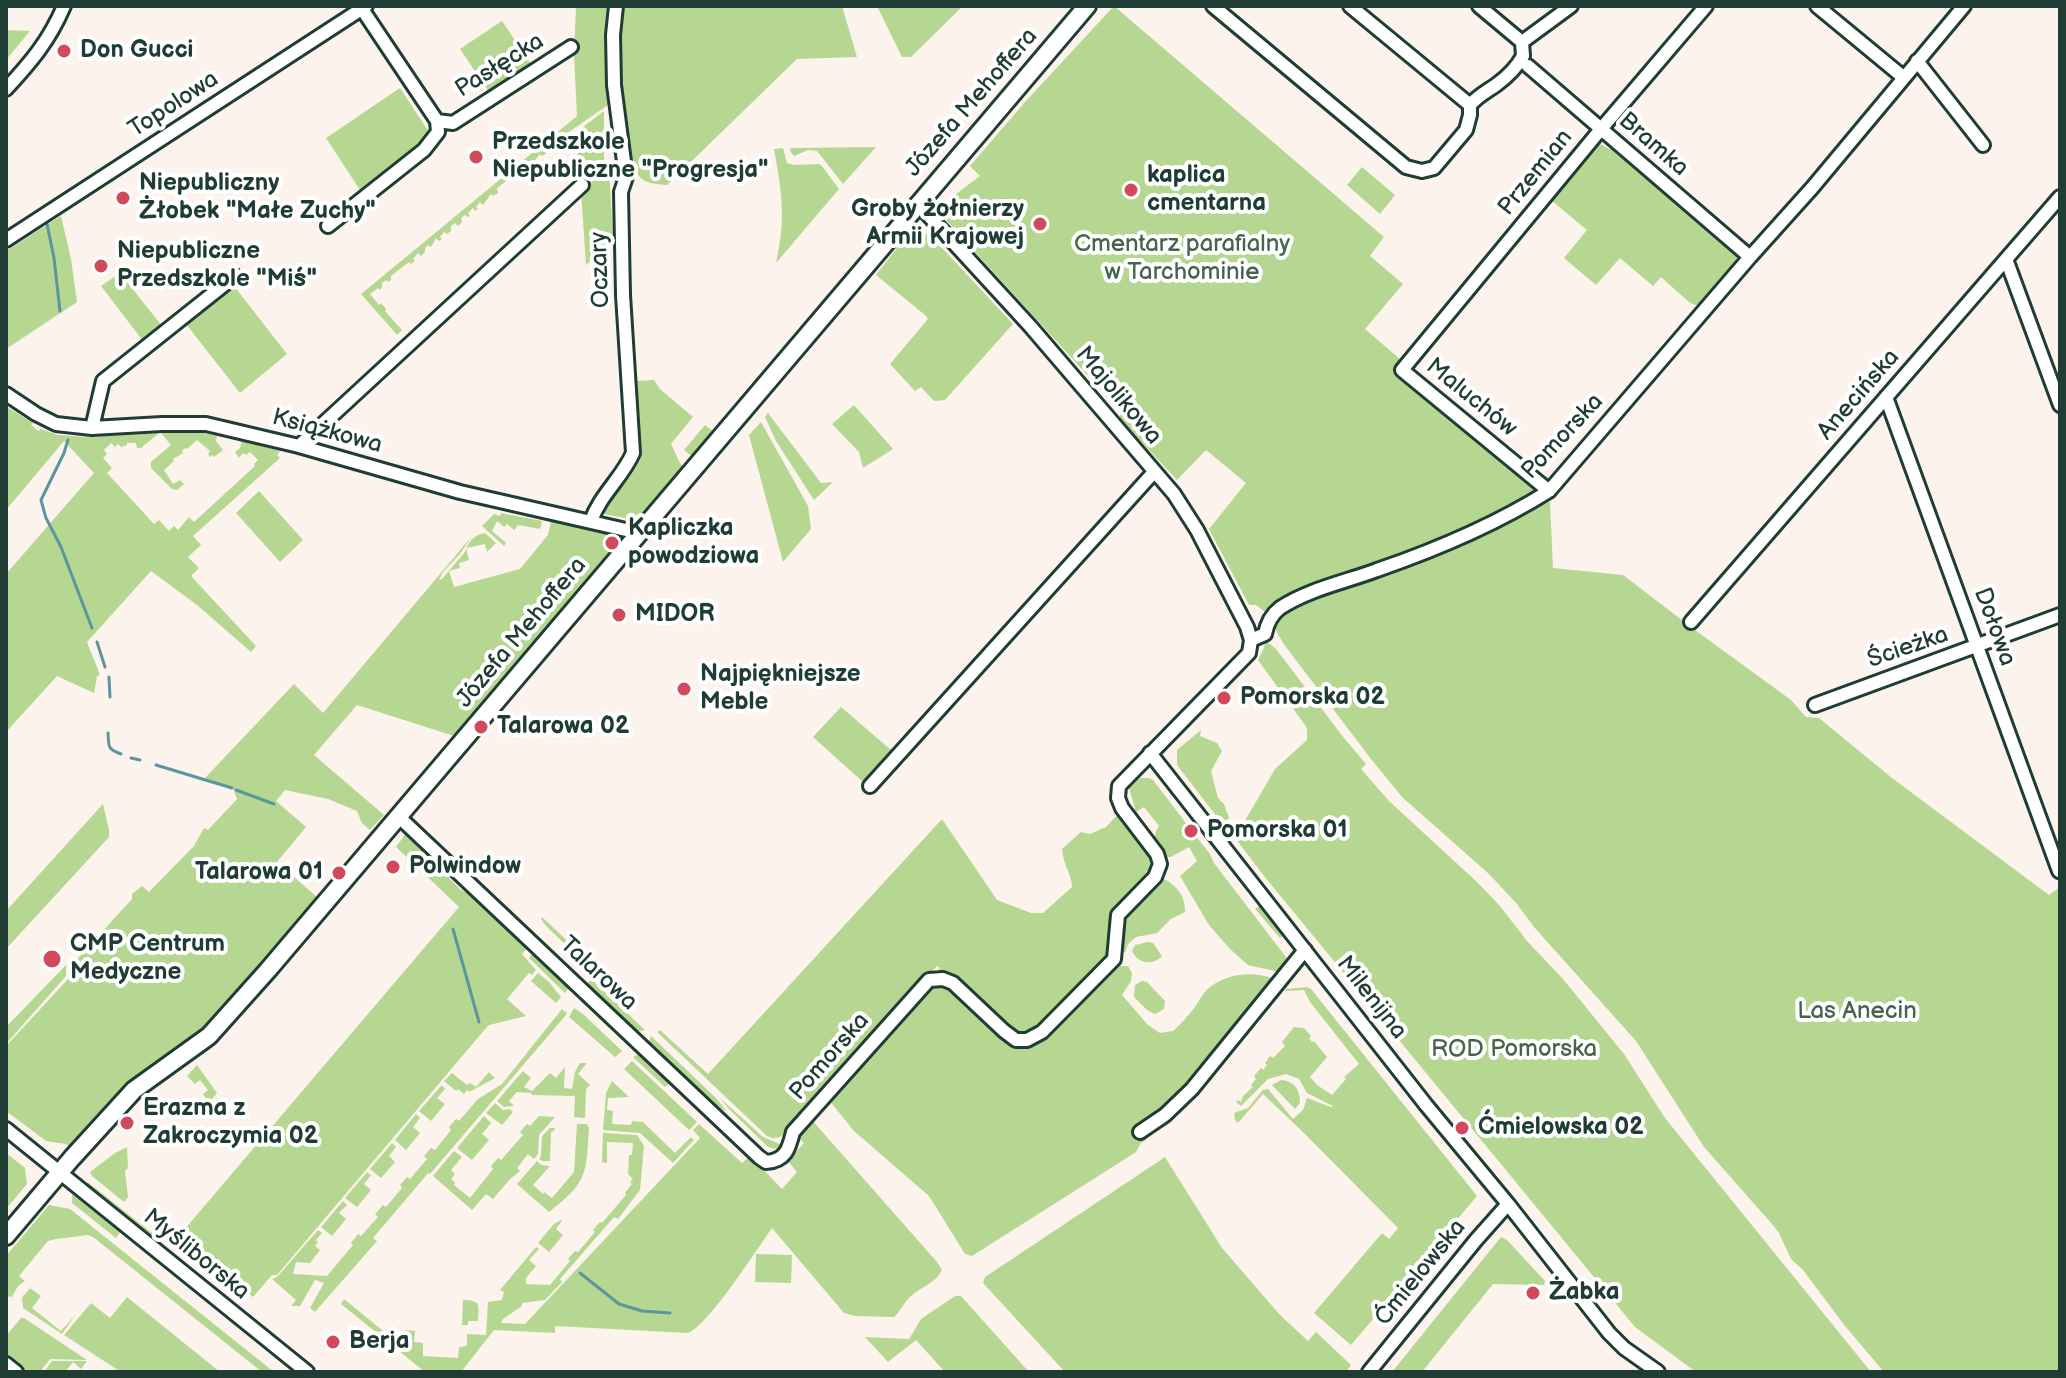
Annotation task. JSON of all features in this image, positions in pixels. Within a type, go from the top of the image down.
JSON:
[{"type":"street","points":[[6,89],[50,36],[64,6]]},
{"type":"street","name":"Oczary","points":[[591,521],[602,498],[628,465],[633,453],[623,280],[621,192],[626,177],[613,70],[616,6]]},
{"type":"street","name":"Józefa Mehoffera","points":[[6,1236],[134,1090],[209,1036],[268,970],[1087,6]]},
{"type":"street","points":[[1213,6],[1406,167],[1422,171],[1434,168],[1466,130],[1470,105],[1477,96],[1497,84],[1523,56],[1522,42],[1479,6]]},
{"type":"street","points":[[1350,6],[1470,105]]},
{"type":"street","points":[[1522,42],[1571,6]]},
{"type":"street","name":"Przemian","points":[[1402,370],[1706,6]]},
{"type":"street","points":[[1817,6],[1903,77]]},
{"type":"street","name":"Pomorska","points":[[769,1162],[781,1157],[791,1147],[793,1132],[929,980],[943,979],[953,983],[1016,1040],[1027,1040],[1042,1032],[1114,959],[1118,915],[1155,877],[1160,864],[1157,854],[1122,808],[1118,798],[1119,786],[1249,653],[1251,640],[1265,634],[1268,623],[1278,609],[1310,593],[1483,529],[1549,491],[1812,188],[1964,6]]},
{"type":"street","name":"Pasłęcka","points":[[358,8],[438,126],[453,123],[571,47]]},
{"type":"street","name":"Topolowa","points":[[6,240],[358,8]]},
{"type":"street","points":[[1917,61],[1983,145]]},
{"type":"street","name":"Bramka","points":[[1528,66],[1750,257]]},
{"type":"street","points":[[328,226],[424,150],[438,126]]},
{"type":"street","points":[[299,446],[582,185]]},
{"type":"street","name":"Anecińska","points":[[1691,622],[2060,197]]},
{"type":"street","name":"Majolikowa","points":[[918,204],[1030,326],[1174,494],[1197,530],[1251,640]]},
{"type":"street","points":[[2006,259],[2060,405]]},
{"type":"street","points":[[92,428],[103,381],[235,276]]},
{"type":"street","name":"Maluchów","points":[[1402,370],[1549,491]]},
{"type":"street","name":"Książkowa","points":[[6,394],[56,424],[92,428],[206,424],[299,446],[460,492],[639,533]]},
{"type":"street","name":"Dołowa","points":[[1886,397],[2059,871]]},
{"type":"street","points":[[870,786],[1154,472]]},
{"type":"street","name":"Ścieżka","points":[[1815,705],[2060,615]]},
{"type":"street","name":"Milenijna","points":[[1150,753],[1609,1333],[1658,1372]]},
{"type":"street","name":"Talarowa","points":[[398,816],[759,1157],[769,1162]]},
{"type":"street","points":[[1140,1132],[1165,1115],[1192,1089],[1305,950]]},
{"type":"street","name":"Myśliborska","points":[[6,1129],[307,1372]]},
{"type":"street","name":"Ćmielowska","points":[[1369,1372],[1508,1204]]},
{"type":"street","points":[[6,1364],[16,1372]]},
{"type":"green space","points":[[576,6],[612,6],[612,95],[608,105],[550,145],[545,150],[547,153],[540,154],[532,164],[529,162],[526,170],[497,188],[498,193],[491,194],[483,205],[480,202],[476,207],[478,209],[475,211],[473,208],[468,213],[470,216],[461,218],[458,226],[455,223],[451,226],[451,231],[447,234],[444,232],[440,237],[442,239],[439,241],[436,238],[421,256],[418,253],[413,259],[415,261],[409,262],[391,276],[391,280],[382,283],[380,290],[378,288],[370,294],[402,330],[397,335],[361,294],[577,116],[574,55]]},
{"type":"green space","points":[[622,6],[842,6],[857,57],[797,59],[667,185],[652,183],[644,181],[637,174],[626,135],[619,62]]},
{"type":"green space","points":[[877,6],[963,6],[911,57],[902,57]]},
{"type":"green space","name":"Cmentarz parafialny w Tarchominie","points":[[1114,6],[1384,237],[1370,256],[1403,284],[1365,329],[1401,360],[1394,370],[1540,492],[1460,534],[1297,591],[1265,612],[1256,605],[1249,605],[1209,529],[1246,483],[1206,450],[1177,480],[1120,419],[1120,411],[936,209],[980,176],[970,166]]},
{"type":"green space","points":[[502,21],[531,64],[489,92],[460,49]]},
{"type":"green space","points":[[6,30],[30,31],[6,60]]},
{"type":"green space","points":[[400,88],[431,135],[360,190],[326,138]]},
{"type":"green space","points":[[604,111],[604,162],[581,183],[576,181],[578,152],[575,152],[575,133]]},
{"type":"green space","points":[[1600,144],[1609,149],[1611,147],[1736,253],[1737,262],[1699,306],[1690,303],[1661,277],[1653,286],[1620,258],[1596,285],[1564,258],[1587,230],[1552,201]]},
{"type":"green space","points":[[876,147],[843,184],[817,151],[808,150],[794,156],[790,151],[791,148]]},
{"type":"green space","points":[[783,148],[787,163],[819,164],[839,189],[776,263],[782,206],[774,149]]},
{"type":"green space","points":[[609,167],[613,239],[586,265],[581,191]]},
{"type":"green space","points":[[1362,167],[1395,195],[1380,214],[1347,185]]},
{"type":"green space","points":[[61,216],[77,302],[6,349],[6,251]]},
{"type":"green space","points":[[908,234],[929,234],[1013,324],[945,400],[934,401],[921,387],[915,391],[890,364],[928,319],[876,275]]},
{"type":"green space","points":[[120,273],[162,326],[143,341],[101,286]]},
{"type":"green space","points":[[234,286],[287,354],[240,393],[186,324]]},
{"type":"green space","points":[[654,380],[693,417],[671,444],[684,468],[647,511],[635,520],[599,513],[639,459],[635,381]]},
{"type":"green space","points":[[854,405],[893,449],[863,468],[859,452],[832,424]]},
{"type":"green space","points":[[7,407],[33,423],[31,425],[38,431],[41,429],[58,435],[89,437],[159,433],[141,448],[137,448],[136,443],[115,447],[111,443],[104,450],[107,454],[103,458],[112,468],[107,473],[154,524],[159,520],[169,531],[174,526],[178,530],[189,517],[194,522],[255,466],[258,460],[250,452],[246,455],[243,453],[239,458],[235,452],[242,441],[280,451],[277,455],[280,458],[193,536],[201,545],[188,557],[199,568],[191,576],[256,646],[251,652],[197,605],[151,571],[87,642],[100,675],[97,676],[94,693],[57,676],[6,732],[6,574],[94,473],[64,441],[6,510]]},
{"type":"green space","points":[[768,413],[821,483],[833,482],[814,500],[776,441],[765,417]]},
{"type":"green space","points":[[761,422],[808,506],[811,529],[783,562],[749,435]]},
{"type":"green space","points":[[705,425],[714,432],[693,457],[684,450]]},
{"type":"green space","points":[[199,432],[217,436],[216,441],[223,450],[210,457],[210,451],[197,440],[185,448],[164,470],[173,484],[180,480],[184,484],[177,490],[172,489],[151,468],[151,462],[171,445],[161,433]]},
{"type":"green space","points":[[259,491],[303,540],[280,562],[236,513]]},
{"type":"green space","name":"Las Anecin","points":[[1544,500],[1550,502],[1553,568],[1623,575],[1791,700],[1806,717],[1819,718],[1892,778],[2049,895],[2060,887],[2060,1372],[1884,1372],[1791,1259],[1772,1224],[1704,1147],[1636,1041],[1489,874],[1402,797],[1283,643],[1274,627],[1277,617],[1311,598]]},
{"type":"green space","points":[[501,513],[542,521],[540,529],[518,525],[514,530],[497,521],[492,531],[506,543],[504,546],[482,526],[494,514],[500,516]]},
{"type":"green space","points":[[551,521],[613,534],[609,543],[612,544],[616,536],[619,537],[617,547],[456,739],[357,705],[314,755],[384,815],[370,830],[362,823],[357,811],[328,799],[285,790],[276,801],[306,827],[277,862],[318,898],[234,1000],[202,1032],[126,1089],[70,1147],[46,1141],[6,1111],[6,1046],[69,978],[69,968],[132,899],[132,894],[142,886],[149,892],[194,846],[204,828],[208,830],[237,799],[233,788],[205,778],[294,684],[323,713],[472,536],[439,580],[466,548],[469,560],[459,563],[460,568],[449,571],[454,587],[520,569],[548,535]]},
{"type":"green space","points":[[485,533],[496,543],[487,552],[485,544],[466,548],[475,537]]},
{"type":"green space","name":"ROD Pomorska","points":[[1265,642],[1276,649],[1366,764],[1361,769],[1389,801],[1477,882],[1563,979],[1624,1054],[1665,1118],[1871,1372],[1696,1372],[1635,1327],[1235,838],[1275,769],[1307,740],[1307,728],[1258,660]]},
{"type":"green space","points":[[841,707],[891,750],[864,783],[813,737]]},
{"type":"green space","points":[[1201,730],[1200,736],[1217,743],[1222,751],[1211,771],[1218,798],[1229,818],[1224,826],[1177,765],[1177,750]]},
{"type":"green space","points":[[1140,778],[1153,780],[1289,961],[1279,972],[1248,965],[1209,925],[1180,876],[1197,861],[1189,847],[1165,857],[1154,841],[1159,826],[1144,807],[1136,812],[1129,788]]},
{"type":"green space","points":[[103,804],[109,837],[6,949],[6,911]]},
{"type":"green space","points":[[1118,814],[1150,856],[1150,873],[1116,910],[1111,953],[1039,1028],[1026,1034],[1008,1029],[959,984],[932,977],[940,968],[937,966],[787,1132],[775,1139],[767,1136],[657,1032],[660,1030],[708,1074],[942,819],[997,900],[1031,913],[1043,913],[1072,887],[1062,849],[1081,832],[1090,834],[1106,827]]},
{"type":"green space","points":[[407,832],[460,889],[480,901],[528,947],[522,954],[536,970],[532,975],[529,973],[507,999],[526,1016],[486,1028],[277,1275],[272,1275],[253,1297],[178,1237],[459,907],[396,847]]},
{"type":"green space","points":[[1161,878],[1179,891],[1185,912],[1171,919],[1157,933],[1136,937],[1128,944],[1125,953],[1121,949],[1123,918]]},
{"type":"green space","points":[[1261,905],[1284,935],[1280,938],[1255,909]]},
{"type":"green space","points":[[542,917],[594,966],[591,969],[547,927]]},
{"type":"green space","points":[[1153,943],[1162,956],[1150,962],[1138,959],[1132,951],[1135,945]]},
{"type":"green space","points":[[534,951],[566,982],[568,989],[565,993],[529,958]]},
{"type":"green space","points":[[66,965],[66,976],[6,1044],[6,1027]]},
{"type":"green space","points":[[1128,966],[1132,973],[1131,981],[1122,995],[1148,1025],[1160,1033],[1173,1031],[1208,989],[1224,979],[1256,975],[1271,978],[1272,981],[1173,1101],[1137,1126],[1146,1140],[1136,1152],[972,1256],[965,1254],[929,1196],[854,1131],[829,1100],[929,984],[945,981],[1002,1035],[1045,1035],[1113,968]]},
{"type":"green space","points":[[538,973],[561,997],[556,1003],[531,981]]},
{"type":"green space","points":[[591,979],[645,1030],[633,1030],[586,985]]},
{"type":"green space","points":[[1147,982],[1165,1001],[1164,1009],[1155,1014],[1134,997],[1135,985]]},
{"type":"green space","points":[[1307,987],[1477,1196],[1351,1345],[1314,1313],[1382,1233],[1389,1239],[1398,1228],[1263,1094],[1238,1123],[1234,1113],[1248,1108],[1263,1090],[1268,1089],[1293,1119],[1303,1110],[1307,1098],[1333,1106],[1307,1093],[1299,1079],[1286,1074],[1268,1079],[1241,1106],[1236,1102],[1241,1102],[1253,1087],[1254,1076],[1267,1065],[1265,1063],[1270,1056],[1273,1058],[1285,1046],[1282,1042],[1294,1027],[1304,1028],[1312,1042],[1327,1057],[1310,1077],[1332,1095],[1346,1079],[1344,1077],[1359,1064],[1304,990],[1284,991]]},
{"type":"green space","points":[[574,1008],[622,1051],[615,1057],[569,1017]]},
{"type":"green space","points":[[562,1009],[567,1010],[566,1015],[373,1238],[377,1241],[315,1312],[310,1308],[324,1283],[315,1280],[300,1306],[291,1306],[296,1300],[272,1279],[318,1230],[322,1233],[315,1246],[320,1250],[310,1263],[296,1262],[293,1274],[327,1276],[353,1245],[351,1243],[358,1234],[361,1236],[378,1217],[375,1214],[383,1205],[386,1207],[402,1188],[400,1185],[407,1177],[410,1179],[427,1159],[424,1156],[431,1148],[435,1150],[456,1119],[459,1121],[478,1099],[502,1084]]},
{"type":"green space","points":[[651,1036],[727,1112],[705,1098],[651,1047]]},
{"type":"green space","points":[[639,1054],[671,1082],[665,1087],[633,1057]]},
{"type":"green space","points":[[632,1061],[697,1122],[689,1130],[624,1069]]},
{"type":"green space","points":[[580,1063],[587,1063],[578,1074],[590,1085],[586,1089],[585,1118],[574,1117],[575,1096],[517,1092],[509,1101],[514,1106],[504,1107],[497,1101],[523,1071],[531,1078],[524,1087],[532,1091],[550,1073],[556,1078],[565,1067],[564,1088],[572,1089]]},
{"type":"green space","points":[[197,1065],[217,1093],[209,1103],[203,1094],[208,1090],[200,1080],[195,1084],[187,1076]]},
{"type":"green space","points":[[489,1072],[495,1078],[464,1094],[444,1081],[452,1073],[467,1085],[470,1083],[476,1087]]},
{"type":"green space","points":[[1281,1080],[1290,1082],[1298,1090],[1300,1103],[1295,1109],[1272,1085]]},
{"type":"green space","points":[[612,1081],[629,1097],[608,1098],[607,1110],[613,1111],[612,1124],[643,1122],[675,1153],[691,1137],[694,1140],[673,1163],[640,1133],[603,1130],[606,1093]]},
{"type":"green space","points":[[442,1085],[445,1089],[437,1098],[445,1104],[431,1121],[419,1111]]},
{"type":"green space","points":[[719,1097],[763,1137],[782,1145],[776,1149],[768,1147]]},
{"type":"green space","points":[[495,1103],[503,1110],[513,1112],[502,1125],[486,1113]]},
{"type":"green space","points":[[416,1114],[420,1118],[413,1127],[420,1133],[406,1150],[395,1140]]},
{"type":"green space","points":[[484,1116],[491,1123],[482,1134],[489,1140],[472,1160],[457,1148]]},
{"type":"green space","points":[[539,1116],[555,1117],[539,1135],[538,1154],[534,1159],[528,1154],[517,1168],[520,1171],[493,1199],[486,1194],[472,1210],[433,1176],[454,1151],[462,1157],[451,1170],[455,1174],[451,1179],[470,1198],[493,1169],[491,1166],[498,1158],[501,1160],[523,1135],[520,1132],[527,1124],[530,1126]]},
{"type":"green space","points":[[811,1119],[942,1270],[932,1282],[909,1298],[894,1317],[844,1313],[772,1228],[707,1317],[688,1333],[555,1326],[555,1333],[494,1330],[461,1372],[425,1372],[341,1304],[344,1299],[399,1344],[405,1330],[415,1331],[414,1342],[423,1343],[423,1356],[458,1358],[459,1347],[467,1346],[467,1334],[486,1335],[488,1302],[502,1300],[504,1292],[500,1290],[536,1247],[539,1249],[529,1260],[536,1266],[526,1278],[526,1284],[550,1285],[570,1261],[568,1259],[575,1251],[578,1252],[595,1232],[593,1230],[626,1195],[633,1179],[628,1174],[633,1143],[607,1142],[607,1163],[602,1162],[603,1133],[637,1135],[644,1146],[640,1190],[545,1300],[522,1303],[501,1323],[525,1324],[700,1138],[693,1130],[699,1124],[742,1163],[750,1156],[782,1189],[797,1172],[788,1161],[804,1143],[796,1136]]},
{"type":"green space","points":[[577,1124],[587,1124],[589,1128],[585,1167],[571,1193],[549,1212],[517,1184],[537,1161],[550,1166],[533,1185],[552,1198],[574,1172]]},
{"type":"green space","points":[[550,1128],[555,1128],[551,1132],[550,1161],[542,1161],[539,1159],[542,1136]]},
{"type":"green space","points":[[392,1143],[396,1147],[389,1156],[395,1162],[381,1178],[370,1169]]},
{"type":"green space","points":[[127,1147],[128,1168],[125,1171],[128,1197],[124,1202],[90,1172]]},
{"type":"green space","points":[[6,1153],[25,1168],[27,1184],[6,1209]]},
{"type":"green space","points":[[1165,1157],[1222,1248],[1280,1315],[1308,1341],[1316,1332],[1351,1365],[1346,1372],[1065,1372],[983,1283],[985,1277]]},
{"type":"green space","points":[[367,1172],[371,1175],[364,1184],[371,1190],[357,1207],[345,1198]]},
{"type":"green space","points":[[89,1183],[162,1241],[159,1247],[80,1184]]},
{"type":"green space","points":[[72,1194],[120,1232],[116,1238],[72,1203]]},
{"type":"green space","points":[[343,1201],[347,1205],[339,1213],[346,1219],[332,1236],[321,1227]]},
{"type":"green space","points":[[49,1205],[70,1209],[274,1372],[262,1372],[88,1235],[48,1241],[19,1276],[25,1281],[12,1297],[6,1296],[6,1256]]},
{"type":"green space","points":[[563,1219],[556,1229],[563,1235],[549,1252],[538,1243],[554,1224]]},
{"type":"green space","points":[[1501,1237],[1545,1281],[1544,1285],[1493,1284],[1422,1372],[1392,1372]]},
{"type":"green space","points":[[756,1254],[792,1255],[791,1283],[755,1282]]},
{"type":"green space","points":[[30,1288],[41,1296],[32,1308],[61,1331],[76,1314],[62,1334],[23,1308],[22,1298]]},
{"type":"green space","points":[[955,1296],[961,1296],[1029,1372],[945,1372],[916,1340],[888,1362],[865,1337],[909,1339],[921,1319]]},
{"type":"green space","points":[[127,1297],[220,1372],[121,1372],[64,1335],[91,1303],[110,1318]]},
{"type":"green space","points":[[463,1300],[478,1304],[478,1321],[468,1321],[468,1325],[462,1325]]},
{"type":"green space","points":[[21,1318],[87,1360],[50,1359],[40,1372],[22,1372],[6,1360],[6,1336]]},
{"type":"green space","points":[[52,1361],[87,1361],[81,1369],[73,1362],[65,1372],[44,1372]]},
{"type":"waterway","points":[[47,224],[60,311]]},
{"type":"waterway","points":[[68,440],[41,500],[92,628]]},
{"type":"waterway","points":[[97,642],[105,667]]},
{"type":"waterway","points":[[109,677],[110,697]]},
{"type":"waterway","points":[[108,733],[110,747],[121,754]]},
{"type":"waterway","points":[[131,758],[140,760]]},
{"type":"waterway","points":[[156,765],[232,788]]},
{"type":"waterway","points":[[236,790],[274,804]]},
{"type":"waterway","points":[[453,929],[479,1022]]},
{"type":"waterway","points":[[580,1273],[619,1304],[642,1311],[670,1313]]},
{"type":"place","name":"Don Gucci","points":[[64,51]]},
{"type":"place","name":"Przedszkole Niepubliczne \"Progresja\"","points":[[476,157]]},
{"type":"place","name":"kaplica cmentarna","points":[[1131,190]]},
{"type":"place","name":"Niepubliczny Żłobek \"Małe Zuchy\"","points":[[123,198]]},
{"type":"place","name":"Groby żołnierzy Armii Krajowej","points":[[1040,224]]},
{"type":"place","name":"Niepubliczne Przedszkole \"Miś\"","points":[[101,266]]},
{"type":"place","name":"Kapliczka powodziowa","points":[[612,543]]},
{"type":"place","name":"MIDOR","points":[[619,615]]},
{"type":"place","name":"Najpiękniejsze Meble","points":[[684,689]]},
{"type":"place","name":"Pomorska 02","points":[[1224,698]]},
{"type":"place","name":"Talarowa 02","points":[[481,727]]},
{"type":"place","name":"Pomorska 01","points":[[1191,831]]},
{"type":"place","name":"Polwindow","points":[[393,867]]},
{"type":"place","name":"Talarowa 01","points":[[339,873]]},
{"type":"place","name":"CMP Centrum Medyczne","points":[[52,959]]},
{"type":"place","name":"Erazma z Zakroczymia 02","points":[[127,1123]]},
{"type":"place","name":"Ćmielowska 02","points":[[1462,1128]]},
{"type":"place","name":"Żabka","points":[[1533,1293]]},
{"type":"place","name":"Berja","points":[[333,1342]]}]
